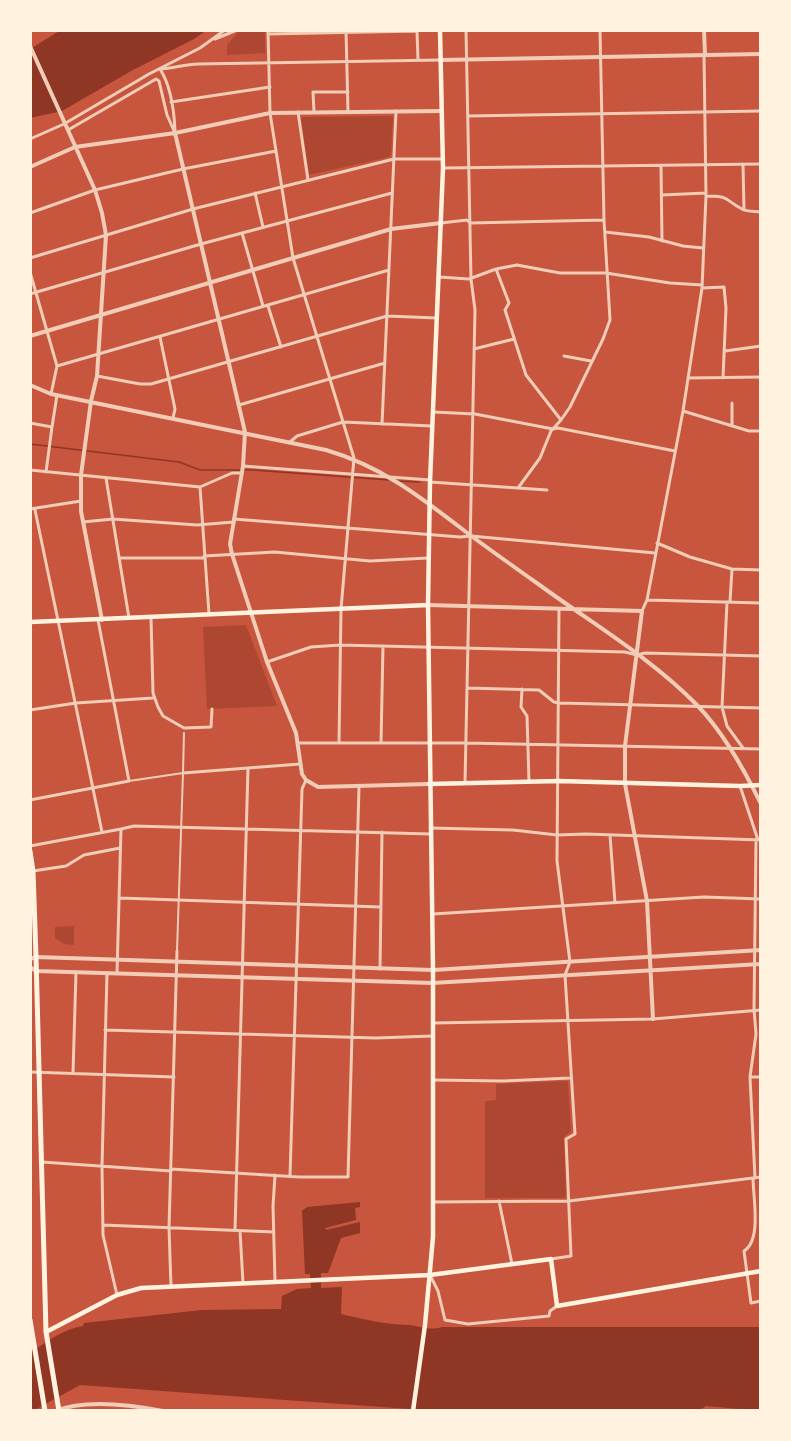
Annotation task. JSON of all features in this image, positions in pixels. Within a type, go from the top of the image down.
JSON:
[{"type":"highway","points":[[30,851],[33,871],[33,958],[36,971],[46,1335],[57,1409]]},
{"type":"highway","points":[[30,1320],[45,1408]]},
{"type":"highway","points":[[32,1339],[46,1335]]},
{"type":"main road","points":[[413,1410],[430,1275],[433,1202],[433,970],[428,558],[443,168],[440,30]]},
{"type":"main road","points":[[30,622],[428,605]]},
{"type":"main road","points":[[429,784],[559,781],[761,785]]},
{"type":"main road","points":[[46,1335],[117,1295],[141,1288],[430,1275],[551,1259],[556,1306],[761,1271]]},
{"type":"street","points":[[30,139],[64,124],[225,30]]},
{"type":"street","points":[[213,39],[217,40],[237,30]]},
{"type":"street","points":[[465,783],[475,310],[471,279],[466,30]]},
{"type":"street","points":[[518,488],[540,458],[546,441],[570,407],[610,320],[604,232],[600,30]]},
{"type":"street","points":[[653,1019],[647,901],[625,784],[625,746],[642,611],[647,600],[683,411],[702,286],[706,195],[704,30]]},
{"type":"street","points":[[346,31],[348,112]]},
{"type":"street","points":[[339,743],[340,609],[354,458],[293,258],[270,113],[268,32],[417,31],[418,61]]},
{"type":"street","points":[[30,46],[95,190],[106,235],[97,376],[91,401],[81,475],[81,501],[113,700],[129,781]]},
{"type":"street","points":[[160,69],[173,69],[184,64],[761,54]]},
{"type":"street","points":[[160,69],[165,76],[183,169],[245,432],[243,470],[230,544],[232,554],[267,662],[298,743],[300,764],[306,780],[318,788],[429,784]]},
{"type":"street","points":[[67,131],[102,108],[156,79],[159,81],[167,115],[175,133]]},
{"type":"street","points":[[171,102],[270,87]]},
{"type":"street","points":[[314,112],[313,92],[348,92]]},
{"type":"street","points":[[382,424],[396,111]]},
{"type":"street","points":[[30,166],[75,147],[175,133],[270,113],[442,111]]},
{"type":"street","points":[[468,116],[761,111]]},
{"type":"street","points":[[298,112],[308,180]]},
{"type":"street","points":[[30,213],[95,190],[276,150]]},
{"type":"street","points":[[30,258],[193,209],[394,159],[443,159]]},
{"type":"street","points":[[743,164],[744,210]]},
{"type":"street","points":[[443,168],[761,164]]},
{"type":"street","points":[[661,166],[662,241]]},
{"type":"street","points":[[255,193],[263,227]]},
{"type":"street","points":[[30,294],[242,232],[392,193]]},
{"type":"street","points":[[662,195],[722,196],[744,210],[761,212]]},
{"type":"street","points":[[30,336],[391,229],[467,220],[470,223],[604,220]]},
{"type":"street","points":[[242,232],[281,347]]},
{"type":"street","points":[[604,232],[643,236],[703,248]]},
{"type":"street","points":[[439,277],[471,279],[496,269],[517,265],[560,273],[606,273],[724,287],[726,308],[725,351],[722,359],[723,378]]},
{"type":"street","points":[[496,269],[509,303],[505,310],[526,375],[561,420]]},
{"type":"street","points":[[57,366],[389,270]]},
{"type":"street","points":[[30,272],[57,366],[46,472]]},
{"type":"street","points":[[97,376],[151,384],[387,316],[437,318]]},
{"type":"street","points":[[160,337],[175,409],[173,418]]},
{"type":"street","points":[[474,349],[514,339]]},
{"type":"street","points":[[725,351],[761,346]]},
{"type":"street","points":[[564,356],[592,361]]},
{"type":"street","points":[[238,405],[385,363]]},
{"type":"street","points":[[688,378],[761,377]]},
{"type":"street","points":[[30,385],[54,394],[245,432],[354,458],[390,478],[429,503],[671,681],[698,706],[731,748],[761,804]]},
{"type":"street","points":[[732,403],[732,425]]},
{"type":"street","points":[[683,411],[749,431],[761,431]]},
{"type":"street","points":[[433,412],[473,414],[558,428],[675,452]]},
{"type":"street","points":[[290,442],[297,436],[343,422],[432,426]]},
{"type":"street","points":[[30,423],[52,426]]},
{"type":"street","points":[[30,470],[200,488],[243,470],[547,490]]},
{"type":"street","points":[[106,478],[129,618]]},
{"type":"street","points":[[200,488],[209,614]]},
{"type":"street","points":[[30,509],[81,501]]},
{"type":"street","points":[[35,510],[102,832]]},
{"type":"street","points":[[83,522],[113,519],[203,524],[234,520],[429,535],[471,536],[655,553]]},
{"type":"street","points":[[657,543],[690,557],[732,569],[761,570]]},
{"type":"street","points":[[119,558],[205,557],[275,552],[370,561],[428,558]]},
{"type":"street","points":[[732,569],[722,707],[727,726],[743,748]]},
{"type":"street","points":[[647,600],[761,603]]},
{"type":"street","points":[[428,605],[642,611]]},
{"type":"street","points":[[551,1259],[571,1256],[566,1139],[575,1134],[565,975],[570,962],[557,861],[559,609]]},
{"type":"street","points":[[151,618],[154,698],[164,716],[184,731],[211,728],[212,710]]},
{"type":"street","points":[[267,662],[311,647],[340,645],[625,652],[637,655],[645,653],[761,656]]},
{"type":"street","points":[[381,743],[383,646]]},
{"type":"street","points":[[468,688],[539,690],[554,702],[559,703],[761,708]]},
{"type":"street","points":[[522,689],[521,707],[527,716],[529,782]]},
{"type":"street","points":[[30,710],[76,702],[154,698]]},
{"type":"street","points":[[171,1287],[169,1228],[184,731]]},
{"type":"street","points":[[298,743],[466,743],[761,748]]},
{"type":"street","points":[[30,800],[183,773],[300,764]]},
{"type":"street","points":[[235,1230],[248,768]]},
{"type":"street","points":[[290,1176],[302,789],[306,780]]},
{"type":"street","points":[[740,786],[758,840],[754,898],[756,1034],[750,1077],[755,1232],[751,1243],[744,1251],[751,1303],[761,1301]]},
{"type":"street","points":[[42,1162],[344,1179],[348,1177],[359,787]]},
{"type":"street","points":[[30,846],[134,826],[382,832],[513,830],[557,835],[758,840]]},
{"type":"street","points":[[117,973],[121,829]]},
{"type":"street","points":[[380,969],[382,832]]},
{"type":"street","points":[[610,835],[615,903]]},
{"type":"street","points":[[33,871],[66,866],[84,855],[120,848]]},
{"type":"street","points":[[431,914],[704,897],[761,898]]},
{"type":"street","points":[[120,898],[380,907]]},
{"type":"street","points":[[33,958],[433,970],[761,950]]},
{"type":"street","points":[[30,967],[36,971],[432,983],[761,964]]},
{"type":"street","points":[[73,1073],[76,972]]},
{"type":"street","points":[[107,972],[102,1166],[103,1225],[104,1243],[117,1295]]},
{"type":"street","points":[[433,1023],[653,1019],[761,1010]]},
{"type":"street","points":[[105,1030],[376,1038],[433,1036]]},
{"type":"street","points":[[30,1072],[174,1077]]},
{"type":"street","points":[[750,1077],[761,1077]]},
{"type":"street","points":[[433,1080],[503,1081],[570,1078]]},
{"type":"street","points":[[275,1175],[275,1283]]},
{"type":"street","points":[[433,1202],[569,1201],[761,1177]]},
{"type":"street","points":[[499,1201],[513,1264]]},
{"type":"street","points":[[103,1225],[274,1232]]},
{"type":"street","points":[[240,1231],[243,1284]]},
{"type":"street","points":[[430,1275],[438,1291],[445,1320],[468,1324],[549,1316],[550,1311],[556,1306]]},
{"type":"street","points":[[57,1409],[124,1404],[163,1411]]},
{"type":"shaded area","points":[[61,30],[207,30],[62,111],[30,118],[30,49]]},
{"type":"shaded area","points":[[240,30],[265,30],[265,53],[227,55],[227,45]]},
{"type":"shaded area","points":[[302,117],[393,117],[389,157],[309,175]]},
{"type":"shaded area","points":[[246,625],[277,706],[207,709],[203,627]]},
{"type":"shaded area","points":[[74,926],[74,945],[64,944],[55,938],[55,927]]},
{"type":"shaded area","points":[[568,1082],[571,1131],[564,1137],[566,1195],[564,1198],[485,1198],[485,1101],[496,1100],[496,1084]]},
{"type":"shaded area","points":[[360,1202],[360,1207],[355,1208],[356,1220],[325,1228],[326,1230],[360,1222],[360,1233],[341,1238],[328,1273],[321,1273],[321,1288],[342,1287],[341,1314],[391,1324],[429,1328],[761,1327],[761,1411],[706,1406],[698,1411],[437,1411],[80,1385],[30,1411],[30,1353],[49,1340],[83,1326],[84,1323],[202,1310],[281,1309],[282,1296],[297,1289],[311,1288],[310,1274],[305,1274],[302,1211],[307,1207]]},
{"type":"waterway","points":[[30,444],[179,462],[200,470],[253,470],[389,480]]},
{"type":"waterway","points":[[397,481],[420,482]]}]
